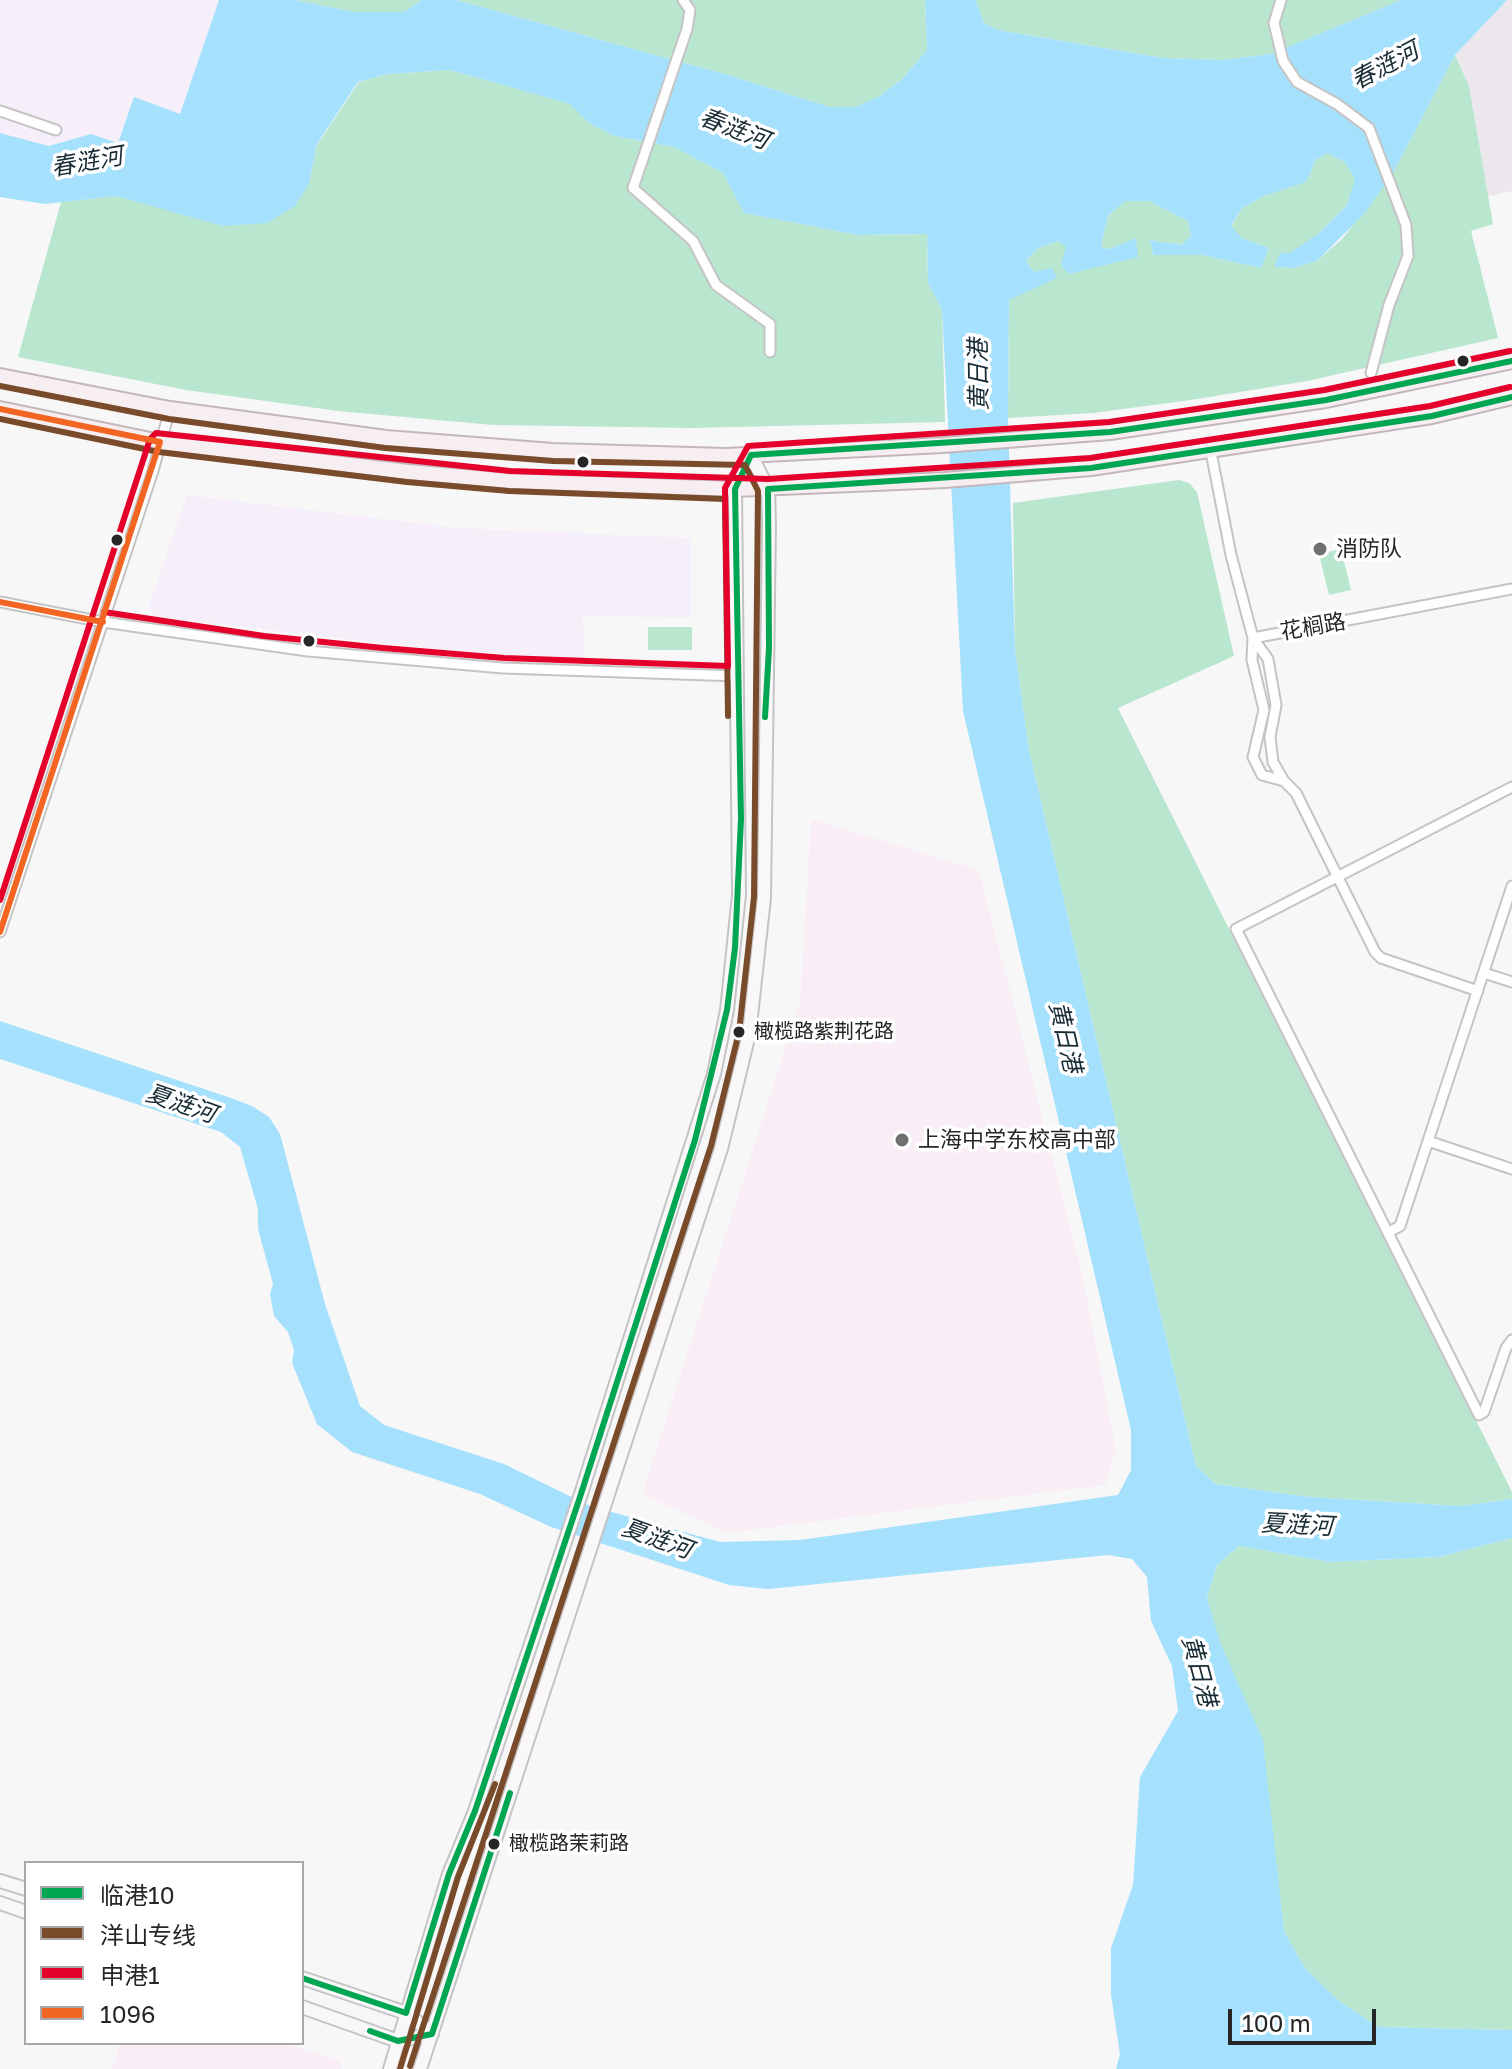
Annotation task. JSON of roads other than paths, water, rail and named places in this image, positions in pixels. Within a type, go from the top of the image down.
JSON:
[{"type":"main road","points":[[0,376],[170,409],[373,436],[553,451],[751,455],[1015,440],[1220,417],[1326,400],[1512,361]]},
{"type":"main road","points":[[0,409],[160,442],[314,462],[509,481],[768,489],[1016,475],[1211,452],[1432,416],[1512,397]]},
{"type":"main road","points":[[420,2069],[721,1149],[749,1034],[764,898],[768,489],[751,455]]},
{"type":"main road","points":[[390,2069],[449,1874],[475,1811],[695,1140],[727,1010],[739,895],[735,489],[751,455]]},
{"type":"main road","points":[[0,1881],[24,1888]]},
{"type":"main road","points":[[0,1903],[24,1911]]},
{"type":"main road","points":[[304,1979],[406,2013],[432,2034]]},
{"type":"main road","points":[[304,2008],[398,2041],[432,2034]]},
{"type":"street","points":[[683,0],[690,10],[687,29],[633,188],[693,241],[716,285],[770,324],[770,352]]},
{"type":"street","points":[[1281,0],[1274,23],[1283,61],[1297,82],[1337,104],[1369,128],[1404,216],[1408,256],[1389,305],[1371,373]]},
{"type":"street","points":[[0,111],[56,130]]},
{"type":"street","points":[[0,932],[170,409]]},
{"type":"street","name":"花榈路","points":[[1211,452],[1231,555],[1253,638],[1512,589]]},
{"type":"street","points":[[0,602],[103,622],[263,646],[382,658],[503,668],[738,676]]},
{"type":"street","points":[[1253,638],[1252,660],[1264,710],[1253,757],[1262,775],[1284,781]]},
{"type":"street","points":[[1253,638],[1268,659],[1276,705],[1269,750],[1284,781],[1296,793],[1336,877],[1381,958],[1478,991]]},
{"type":"street","points":[[1512,787],[1236,929],[1479,1415],[1484,1412],[1506,1348],[1512,1340]]},
{"type":"street","points":[[1389,1232],[1400,1226],[1512,886]]},
{"type":"street","points":[[1484,973],[1512,982]]},
{"type":"street","points":[[1428,1141],[1512,1169]]},
{"type":"water","points":[[219,0],[294,0],[355,12],[404,12],[422,0],[456,0],[728,75],[830,107],[855,107],[880,96],[902,79],[927,50],[925,0],[976,0],[984,23],[998,30],[1163,58],[1222,60],[1271,54],[1401,0],[1507,0],[1455,55],[1393,173],[1365,213],[1317,261],[1294,268],[1274,267],[1280,253],[1290,253],[1319,233],[1347,205],[1355,179],[1345,162],[1327,153],[1316,160],[1306,182],[1264,196],[1242,208],[1231,226],[1242,238],[1269,248],[1261,268],[1202,255],[1153,255],[1150,240],[1181,245],[1191,236],[1188,221],[1149,201],[1125,201],[1108,216],[1101,247],[1110,249],[1136,238],[1138,257],[1069,274],[1061,265],[1066,247],[1058,241],[1038,248],[1026,261],[1034,272],[1052,268],[1057,278],[1009,300],[1008,418],[1015,650],[1029,750],[1196,1466],[1216,1484],[1309,1497],[1461,1506],[1512,1499],[1512,1538],[1439,1557],[1330,1562],[1239,1546],[1217,1565],[1207,1598],[1220,1642],[1263,1740],[1284,1931],[1305,1968],[1338,2000],[1378,2027],[1512,2030],[1512,2069],[1116,2069],[1120,2054],[1111,1995],[1111,1948],[1133,1885],[1140,1777],[1178,1711],[1172,1666],[1151,1621],[1147,1577],[1132,1559],[1108,1555],[768,1589],[729,1585],[551,1527],[480,1494],[352,1452],[317,1424],[292,1363],[294,1350],[288,1332],[274,1316],[270,1294],[273,1284],[258,1229],[258,1209],[240,1147],[221,1132],[0,1059],[0,1021],[231,1098],[269,1117],[280,1134],[325,1304],[360,1406],[384,1425],[504,1464],[590,1506],[720,1542],[800,1540],[1118,1495],[1131,1470],[1131,1430],[963,711],[942,310],[928,283],[927,234],[858,235],[744,213],[723,173],[674,147],[615,136],[589,123],[570,104],[450,70],[388,74],[358,82],[317,144],[309,184],[295,206],[267,223],[223,226],[116,196],[45,204],[0,197],[0,133],[49,146],[91,134],[118,143],[134,97],[180,114]]},
{"type":"place","name":"消防队","points":[[1320,549]]},
{"type":"place","name":"橄榄路紫荆花路","points":[[739,1032]]},
{"type":"place","name":"上海中学东校高中部","points":[[902,1140]]},
{"type":"place","name":"橄榄路茉莉路","points":[[494,1844]]},
{"type":"water label","name":"春涟河","points":[[1385,66]]},
{"type":"water label","name":"春涟河","points":[[734,129]]},
{"type":"water label","name":"春涟河","points":[[87,162]]},
{"type":"water label","name":"黄日港","points":[[979,375]]},
{"type":"water label","name":"黄日港","points":[[1065,1037]]},
{"type":"water label","name":"夏涟河","points":[[181,1104]]},
{"type":"water label","name":"夏涟河","points":[[1297,1525]]},
{"type":"water label","name":"夏涟河","points":[[657,1539]]},
{"type":"water label","name":"黄日港","points":[[1199,1671]]}]
